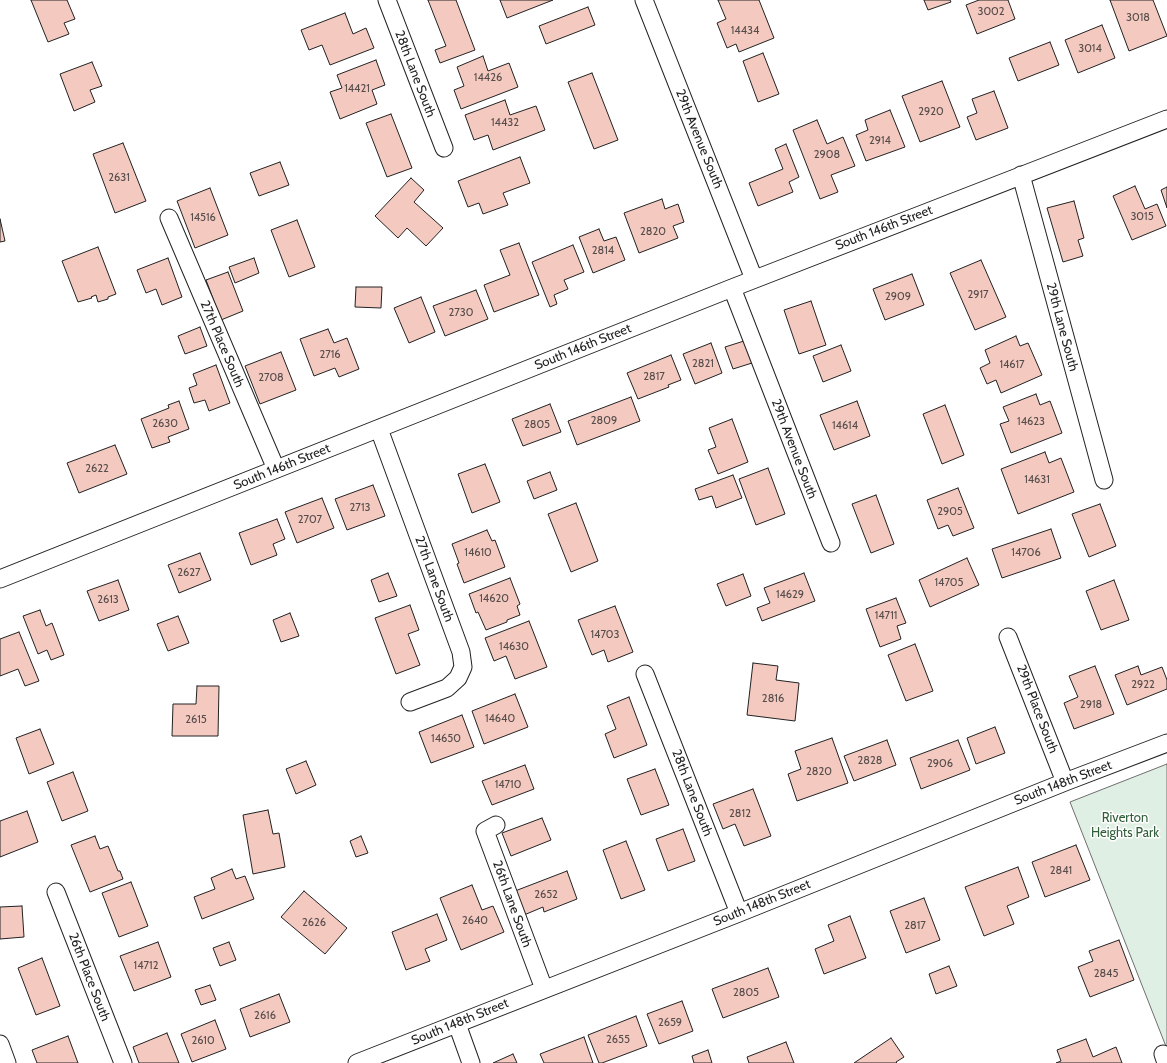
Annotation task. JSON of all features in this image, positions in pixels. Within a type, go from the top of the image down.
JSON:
[{"type":"street","name":"28th Lane South","points":[[387,0],[444,148]]},
{"type":"street","name":"29th Avenue South","points":[[644,0],[754,279]]},
{"type":"street","name":"South 146th Street","points":[[0,579],[754,279],[1167,119]]},
{"type":"street","name":"29th Lane South","points":[[1021,175],[1104,480]]},
{"type":"street","name":"27th Place South","points":[[169,218],[276,469]]},
{"type":"street","name":"29th Avenue South","points":[[732,288],[831,543]]},
{"type":"street","name":"27th Lane South","points":[[379,429],[461,652],[463,667],[458,678],[447,688],[410,702]]},
{"type":"street","name":"29th Place South","points":[[1008,637],[1066,782]]},
{"type":"street","name":"28th Lane South","points":[[646,674],[739,913]]},
{"type":"street","name":"South 148th Street","points":[[356,1063],[1167,743]]},
{"type":"street","name":"26th Lane South","points":[[496,825],[485,831],[544,989]]},
{"type":"street","name":"26th Place South","points":[[56,892],[123,1063]]},
{"type":"street","points":[[457,1024],[471,1063]]},
{"type":"street","points":[[0,1044],[7,1063]]},
{"type":"green space","name":"Riverton Heights Park","points":[[1167,764],[1167,1049],[1070,802]]},
{"type":"building","points":[[31,0],[67,0],[75,19],[64,23],[69,34],[48,42]]},
{"type":"building","points":[[428,0],[456,0],[475,50],[440,63],[435,50],[446,46]]},
{"type":"building","points":[[500,0],[553,0],[507,18]]},
{"type":"building","points":[[718,0],[759,0],[774,38],[739,52],[736,44],[727,48],[717,23],[726,19]]},
{"type":"building","points":[[924,0],[950,0],[951,2],[928,10]]},
{"type":"building","points":[[979,0],[1008,0],[1015,19],[977,34],[966,5]]},
{"type":"building","points":[[1110,0],[1153,0],[1167,36],[1129,51]]},
{"type":"building","points":[[588,7],[595,25],[546,44],[539,26]]},
{"type":"building","points":[[345,13],[353,34],[366,28],[374,48],[330,65],[322,45],[309,50],[301,30]]},
{"type":"building","points":[[1102,25],[1115,58],[1078,73],[1065,40]]},
{"type":"building","points":[[1050,42],[1059,65],[1018,81],[1009,58]]},
{"type":"building","points":[[763,53],[779,94],[758,102],[743,61]]},
{"type":"building","points":[[483,56],[488,71],[509,63],[518,87],[461,109],[454,90],[464,86],[457,67]]},
{"type":"building","points":[[376,60],[385,85],[372,90],[377,104],[340,119],[330,92],[342,88],[337,75]]},
{"type":"building","points":[[92,62],[102,86],[90,90],[95,102],[74,111],[60,74]]},
{"type":"building","points":[[592,73],[618,140],[594,149],[568,82]]},
{"type":"building","points":[[942,81],[960,127],[920,142],[902,96]]},
{"type":"building","points":[[994,91],[1008,128],[976,140],[967,117],[977,113],[972,99]]},
{"type":"building","points":[[505,100],[510,115],[536,106],[545,130],[493,150],[488,135],[474,140],[465,115]]},
{"type":"building","points":[[890,110],[905,147],[866,161],[856,135],[868,130],[865,120]]},
{"type":"building","points":[[391,114],[412,168],[387,177],[366,123]]},
{"type":"building","points":[[817,120],[827,144],[843,137],[855,166],[831,175],[838,192],[820,199],[793,130]]},
{"type":"building","points":[[123,143],[146,201],[115,213],[93,154]]},
{"type":"building","points":[[786,144],[799,177],[789,182],[793,192],[758,206],[749,183],[783,169],[775,149]]},
{"type":"building","points":[[520,157],[530,183],[503,193],[508,205],[483,214],[479,203],[468,207],[458,181]]},
{"type":"building","points":[[280,162],[289,185],[259,196],[250,173]]},
{"type":"building","points":[[411,178],[424,190],[414,202],[443,228],[426,246],[407,228],[398,238],[375,216]]},
{"type":"building","points":[[1135,186],[1145,209],[1157,204],[1166,226],[1132,240],[1113,196]]},
{"type":"building","points":[[1167,187],[1167,208],[1161,190]]},
{"type":"building","points":[[210,188],[228,235],[195,248],[177,201]]},
{"type":"building","points":[[662,199],[665,209],[678,204],[684,222],[673,226],[678,238],[639,253],[624,213]]},
{"type":"building","points":[[1074,201],[1084,238],[1078,240],[1083,256],[1063,262],[1047,208]]},
{"type":"building","points":[[0,219],[5,241],[0,242]]},
{"type":"building","points":[[297,220],[315,267],[289,277],[271,230]]},
{"type":"building","points":[[599,229],[604,241],[616,237],[625,260],[593,273],[579,237]]},
{"type":"building","points":[[519,243],[539,295],[494,312],[484,285],[510,275],[500,250]]},
{"type":"building","points":[[573,245],[584,272],[564,280],[568,289],[554,295],[557,304],[550,307],[532,262]]},
{"type":"building","points":[[98,247],[116,294],[108,297],[108,299],[98,302],[96,295],[91,297],[92,298],[78,302],[62,261]]},
{"type":"building","points":[[168,258],[182,297],[162,305],[156,289],[146,293],[137,270]]},
{"type":"building","points":[[254,258],[259,273],[235,283],[229,267]]},
{"type":"building","points":[[981,260],[1006,317],[975,330],[950,273]]},
{"type":"building","points":[[228,272],[243,311],[221,320],[206,280]]},
{"type":"building","points":[[912,274],[924,305],[885,320],[873,289]]},
{"type":"building","points":[[356,287],[382,287],[381,308],[355,307]]},
{"type":"building","points":[[476,290],[488,319],[445,336],[433,306]]},
{"type":"building","points":[[421,297],[435,332],[409,343],[394,308]]},
{"type":"building","points":[[811,301],[826,345],[799,354],[784,310]]},
{"type":"building","points":[[200,327],[207,346],[185,354],[178,336]]},
{"type":"building","points":[[328,329],[334,343],[347,338],[359,369],[339,377],[335,368],[314,376],[300,339]]},
{"type":"building","points":[[1016,336],[1020,346],[1028,343],[1042,375],[1001,393],[996,380],[987,384],[980,368],[990,363],[985,350]]},
{"type":"building","points":[[744,341],[752,363],[733,369],[725,347]]},
{"type":"building","points":[[711,343],[722,373],[695,384],[683,354]]},
{"type":"building","points":[[841,345],[851,371],[823,382],[813,356]]},
{"type":"building","points":[[281,352],[296,390],[260,404],[245,366]]},
{"type":"building","points":[[671,355],[681,380],[668,385],[669,387],[638,399],[627,373]]},
{"type":"building","points":[[216,365],[230,403],[209,411],[205,400],[194,403],[189,388],[197,385],[193,374]]},
{"type":"building","points":[[1036,394],[1040,405],[1050,401],[1062,433],[1011,453],[1000,424],[1009,421],[1003,407]]},
{"type":"building","points":[[631,397],[640,421],[577,445],[568,421]]},
{"type":"building","points":[[179,401],[189,429],[168,437],[170,442],[152,448],[141,419],[169,408],[168,405]]},
{"type":"building","points":[[857,401],[870,436],[834,450],[820,415]]},
{"type":"building","points":[[550,404],[561,432],[523,446],[512,419]]},
{"type":"building","points":[[945,405],[964,455],[942,464],[923,414]]},
{"type":"building","points":[[732,419],[748,462],[718,474],[708,450],[716,447],[709,428]]},
{"type":"building","points":[[115,445],[127,474],[79,493],[67,463]]},
{"type":"building","points":[[1045,452],[1049,463],[1061,458],[1074,492],[1018,514],[1001,469]]},
{"type":"building","points":[[485,464],[500,502],[472,513],[458,474]]},
{"type":"building","points":[[768,468],[785,514],[756,525],[739,479]]},
{"type":"building","points":[[550,472],[557,490],[534,499],[527,481]]},
{"type":"building","points":[[733,475],[742,498],[716,508],[712,496],[699,500],[695,489]]},
{"type":"building","points":[[373,485],[385,516],[347,530],[335,499]]},
{"type":"building","points":[[958,488],[974,528],[953,536],[948,525],[938,529],[927,500]]},
{"type":"building","points":[[876,495],[894,544],[871,553],[852,504]]},
{"type":"building","points":[[322,498],[334,528],[297,543],[285,512]]},
{"type":"building","points":[[576,503],[598,561],[571,572],[548,514]]},
{"type":"building","points":[[1100,504],[1116,546],[1089,557],[1072,514]]},
{"type":"building","points":[[277,519],[285,539],[273,544],[277,555],[251,565],[239,533]]},
{"type":"building","points":[[1051,529],[1061,558],[1002,578],[992,549]]},
{"type":"building","points":[[487,530],[492,541],[495,540],[505,567],[464,583],[452,544]]},
{"type":"building","points":[[200,553],[211,580],[179,593],[168,565]]},
{"type":"building","points":[[967,558],[979,585],[930,607],[919,580]]},
{"type":"building","points":[[388,573],[397,596],[379,602],[371,580]]},
{"type":"building","points":[[804,573],[815,601],[762,621],[757,608],[770,603],[764,588]]},
{"type":"building","points":[[743,574],[751,596],[726,606],[717,584]]},
{"type":"building","points":[[510,578],[520,604],[517,606],[520,615],[486,630],[478,612],[476,613],[469,594]]},
{"type":"building","points":[[118,580],[129,610],[99,621],[87,591]]},
{"type":"building","points":[[1114,580],[1129,620],[1101,630],[1086,591]]},
{"type":"building","points":[[896,598],[906,623],[897,626],[901,639],[880,647],[866,609]]},
{"type":"building","points":[[410,605],[419,630],[408,634],[420,665],[396,674],[375,618]]},
{"type":"building","points":[[615,606],[633,652],[608,662],[604,650],[592,655],[578,620]]},
{"type":"building","points":[[40,610],[46,626],[52,623],[64,655],[51,660],[47,650],[38,654],[23,616]]},
{"type":"building","points":[[290,613],[299,636],[281,642],[273,620]]},
{"type":"building","points":[[178,616],[189,643],[168,651],[157,624]]},
{"type":"building","points":[[529,621],[547,667],[515,679],[506,656],[494,661],[485,638]]},
{"type":"building","points":[[19,632],[39,681],[25,686],[18,669],[0,676],[0,639]]},
{"type":"building","points":[[915,644],[933,691],[906,701],[888,655]]},
{"type":"building","points":[[753,663],[778,666],[776,680],[799,683],[795,721],[747,715]]},
{"type":"building","points":[[1095,666],[1114,714],[1074,729],[1064,703],[1078,697],[1069,676]]},
{"type":"building","points":[[1138,666],[1141,675],[1162,667],[1167,680],[1167,689],[1127,705],[1115,675]]},
{"type":"building","points":[[197,686],[219,686],[218,736],[172,736],[173,704],[196,704]]},
{"type":"building","points":[[515,694],[528,727],[484,744],[472,711]]},
{"type":"building","points":[[629,697],[647,745],[614,758],[605,734],[616,729],[607,706]]},
{"type":"building","points":[[462,715],[474,747],[431,763],[419,732]]},
{"type":"building","points":[[995,727],[1005,753],[976,764],[967,738]]},
{"type":"building","points":[[40,729],[54,764],[29,774],[16,738]]},
{"type":"building","points":[[832,738],[848,783],[797,801],[788,774],[801,769],[795,751]]},
{"type":"building","points":[[887,740],[896,765],[854,781],[844,756]]},
{"type":"building","points":[[958,740],[970,770],[921,789],[910,758]]},
{"type":"building","points":[[306,761],[316,785],[296,794],[286,769]]},
{"type":"building","points":[[525,765],[534,789],[492,805],[482,781]]},
{"type":"building","points":[[655,769],[669,805],[641,815],[627,779]]},
{"type":"building","points":[[73,772],[88,811],[62,821],[47,782]]},
{"type":"building","points":[[753,789],[771,836],[744,846],[735,824],[723,829],[713,804]]},
{"type":"building","points":[[268,810],[273,834],[279,833],[285,867],[253,874],[243,815]]},
{"type":"building","points":[[27,811],[38,842],[0,857],[0,821]]},
{"type":"building","points":[[542,818],[551,840],[511,856],[502,833]]},
{"type":"building","points":[[683,829],[695,861],[668,871],[656,839]]},
{"type":"building","points":[[95,836],[100,849],[108,846],[118,871],[120,871],[123,879],[90,892],[71,845]]},
{"type":"building","points":[[361,836],[368,853],[356,857],[350,841]]},
{"type":"building","points":[[626,841],[645,890],[621,899],[603,850]]},
{"type":"building","points":[[1076,845],[1090,880],[1045,897],[1032,862]]},
{"type":"building","points":[[1018,867],[1029,897],[1007,906],[1014,924],[984,936],[965,887]]},
{"type":"building","points":[[232,869],[236,879],[245,876],[254,899],[202,919],[194,897],[215,889],[211,878]]},
{"type":"building","points":[[567,871],[577,899],[544,912],[543,907],[524,915],[515,891]]},
{"type":"building","points":[[131,882],[148,926],[119,937],[102,893]]},
{"type":"building","points":[[472,885],[482,910],[493,906],[504,932],[461,950],[440,898]]},
{"type":"building","points":[[304,891],[347,928],[325,954],[281,917]]},
{"type":"building","points":[[924,898],[940,940],[906,953],[890,911]]},
{"type":"building","points":[[22,906],[24,937],[0,939],[0,907]]},
{"type":"building","points":[[437,914],[447,940],[425,949],[430,961],[406,970],[392,932]]},
{"type":"building","points":[[850,916],[866,958],[824,974],[815,949],[834,941],[828,925]]},
{"type":"building","points":[[1119,940],[1134,980],[1090,997],[1078,967],[1093,961],[1089,951]]},
{"type":"building","points":[[158,942],[171,977],[134,991],[120,956]]},
{"type":"building","points":[[229,942],[236,960],[220,966],[213,948]]},
{"type":"building","points":[[42,958],[60,1006],[36,1015],[18,968]]},
{"type":"building","points":[[949,966],[957,986],[936,994],[929,974]]},
{"type":"building","points":[[768,968],[779,997],[723,1018],[712,989]]},
{"type":"building","points":[[210,985],[216,1000],[201,1005],[195,990]]},
{"type":"building","points":[[279,994],[290,1022],[250,1037],[240,1009]]},
{"type":"building","points":[[682,1001],[693,1031],[659,1044],[647,1014]]},
{"type":"building","points":[[636,1016],[647,1046],[599,1063],[588,1035]]},
{"type":"building","points":[[215,1020],[226,1049],[192,1062],[181,1034]]},
{"type":"building","points":[[167,1033],[179,1063],[139,1063],[133,1047]]},
{"type":"building","points":[[68,1036],[78,1063],[37,1063],[32,1050]]},
{"type":"building","points":[[584,1037],[593,1063],[544,1063],[540,1054]]},
{"type":"building","points":[[891,1038],[904,1057],[896,1062],[897,1063],[854,1063]]},
{"type":"building","points":[[1086,1039],[1093,1057],[1116,1047],[1122,1063],[1056,1063],[1061,1061],[1057,1050]]},
{"type":"building","points":[[786,1042],[794,1063],[749,1063],[747,1057]]},
{"type":"building","points":[[708,1050],[712,1063],[694,1063],[692,1056]]},
{"type":"building","points":[[513,1054],[517,1063],[493,1063]]}]
